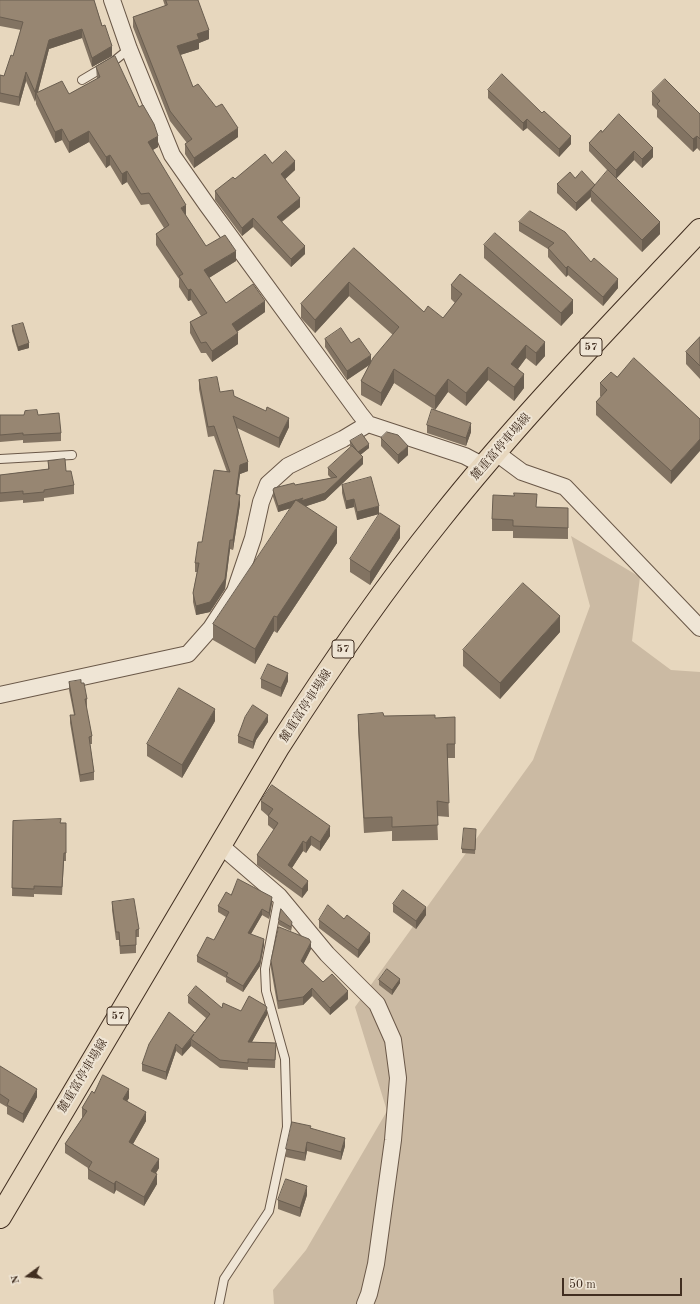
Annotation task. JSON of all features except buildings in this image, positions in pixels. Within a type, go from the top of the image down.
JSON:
[{"type":"main road","name":"麓重富停車場線","points":[[0,1217],[220,845],[319,684],[387,587],[440,518],[489,459],[700,230]]},
{"type":"street","points":[[112,0],[129,49],[172,155],[368,424],[465,456],[489,459],[565,487],[700,628]]},
{"type":"street","points":[[0,695],[188,654],[211,628],[235,591],[253,538],[261,502],[268,484],[288,466],[343,439],[368,424]]},
{"type":"street","points":[[220,845],[278,896],[326,954],[377,1004],[393,1040],[398,1078],[393,1140],[376,1264],[369,1294],[365,1304]]},
{"type":"lane","points":[[82,80],[114,61],[129,49]]},
{"type":"lane","points":[[0,459],[72,455]]},
{"type":"lane","points":[[219,1304],[224,1279],[269,1210],[287,1127],[285,1059],[266,991],[264,969],[278,896]]},
{"type":"shaded area","points":[[571,536],[640,577],[632,641],[671,670],[700,672],[700,1304],[274,1304],[273,1290],[306,1250],[387,1111],[355,1007],[533,760],[590,606]]}]
